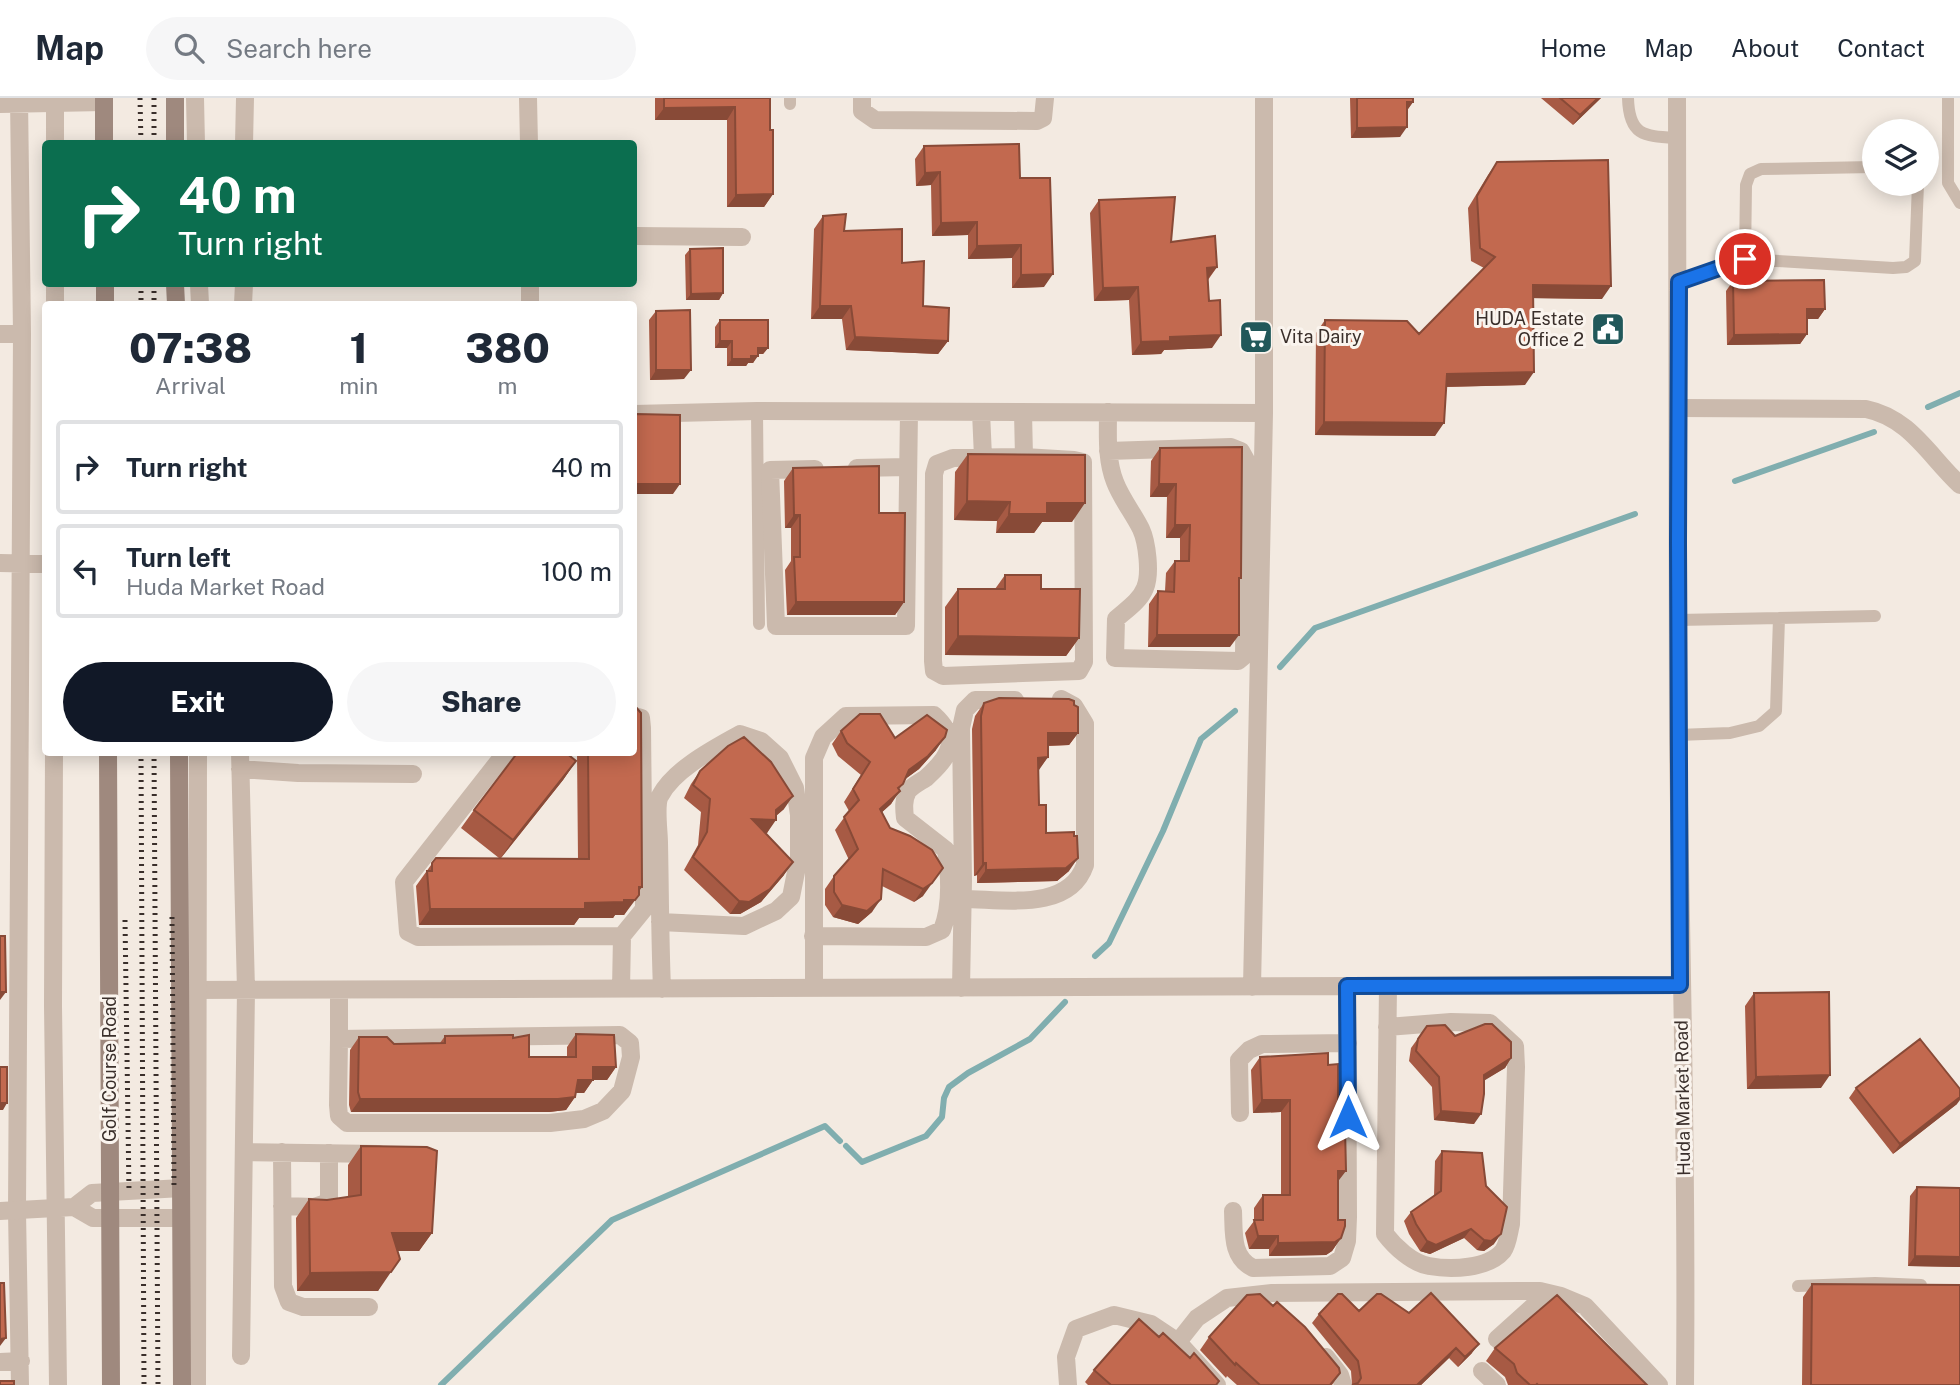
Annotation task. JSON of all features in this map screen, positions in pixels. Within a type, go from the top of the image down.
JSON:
[{"type":"main road","points":[[175,98],[175,140]]},
{"type":"main road","points":[[104,100],[104,140]]},
{"type":"main road","name":"Golf Course Road","points":[[108,756],[111,1385]]},
{"type":"main road","points":[[179,756],[189,990],[182,1188],[182,1385]]},
{"type":"street","points":[[195,98],[196,140]]},
{"type":"street","points":[[244,140],[245,98]]},
{"type":"street","points":[[528,98],[529,140]]},
{"type":"street","points":[[862,98],[862,111],[875,120],[1037,121],[1042,118],[1045,98]]},
{"type":"street","points":[[1252,987],[1264,413],[1264,98]]},
{"type":"street","name":"Huda Market Road","points":[[1677,98],[1678,735],[1680,985],[1685,1121],[1685,1385]]},
{"type":"street","points":[[0,104],[19,101],[104,100]]},
{"type":"street","points":[[19,101],[22,334],[20,564],[8,1211],[21,1361],[20,1385]]},
{"type":"street","points":[[55,101],[55,140]]},
{"type":"street","points":[[637,236],[743,237]]},
{"type":"street","points":[[0,334],[22,334]]},
{"type":"street","points":[[1679,408],[1866,409],[1886,414],[1906,428],[1960,485]]},
{"type":"street","points":[[637,414],[757,411],[1264,413]]},
{"type":"street","points":[[908,467],[770,470],[776,626],[906,626],[909,412]]},
{"type":"street","points":[[981,412],[983,457]]},
{"type":"street","points":[[1023,412],[1024,457]]},
{"type":"street","points":[[1108,412],[1108,451],[1115,482],[1140,528],[1146,542],[1147,554],[1146,586],[1134,604],[1116,619],[1115,658],[1238,661],[1244,656],[1245,460],[1241,451],[1231,447],[1108,451]]},
{"type":"street","points":[[983,457],[1024,457],[1083,462],[1083,662],[1079,671],[943,676],[934,671],[933,661],[934,474],[937,464],[947,460],[983,457]]},
{"type":"street","points":[[0,563],[42,564]]},
{"type":"street","points":[[961,988],[961,728],[965,710],[975,700],[1060,699],[1074,706],[1085,724],[1086,865],[1081,877],[1069,890],[1049,899],[963,899]]},
{"type":"street","points":[[813,936],[926,937],[942,930],[947,918],[950,873],[946,850],[905,818],[903,806],[908,791],[926,778],[946,757],[951,742],[946,725],[934,715],[846,716],[823,737],[814,758],[813,936],[814,988]]},
{"type":"street","points":[[621,989],[622,936],[644,909],[642,728],[641,718],[637,717]]},
{"type":"street","points":[[660,922],[744,926],[776,911],[791,897],[799,857],[799,816],[795,788],[780,758],[761,741],[740,734],[699,757],[659,797],[660,922],[662,989]]},
{"type":"street","points":[[54,756],[53,1006],[58,1385]]},
{"type":"street","points":[[197,1385],[189,990],[198,756]]},
{"type":"street","points":[[503,756],[404,882],[408,932],[418,937],[622,936]]},
{"type":"street","points":[[241,1356],[246,990],[240,761],[298,773],[413,774]]},
{"type":"street","points":[[189,990],[1680,985]]},
{"type":"street","points":[[1233,1211],[1234,1245],[1244,1264],[1253,1268],[1330,1266],[1342,1258],[1347,1241],[1348,1217],[1347,986]]},
{"type":"street","points":[[1387,1027],[1451,1022],[1490,1023],[1515,1046],[1511,1224],[1504,1249],[1490,1262],[1478,1266],[1427,1266],[1396,1249],[1385,1234],[1387,1027],[1388,986]]},
{"type":"street","points":[[339,990],[338,1105],[339,1116],[347,1124],[550,1123],[584,1119],[603,1111],[622,1091],[631,1057],[630,1043],[620,1035],[339,1039]]},
{"type":"street","points":[[1240,1113],[1239,1060],[1249,1049],[1262,1044],[1348,1043]]},
{"type":"street","points":[[244,1152],[392,1154]]},
{"type":"street","points":[[282,1152],[283,1286],[289,1302],[303,1307],[369,1307]]},
{"type":"street","points":[[282,1206],[314,1207],[326,1203],[329,1197],[329,1153]]},
{"type":"street","points":[[74,1207],[92,1193],[182,1188]]},
{"type":"street","points":[[8,1211],[74,1207],[93,1218],[182,1218]]},
{"type":"street","points":[[1272,1293],[1289,1313]]},
{"type":"street","points":[[1178,1342],[1197,1318],[1227,1298],[1272,1293],[1548,1293],[1585,1306],[1659,1385]]},
{"type":"street","points":[[1497,1339],[1548,1293]]},
{"type":"street","points":[[1068,1385],[1066,1357],[1076,1329],[1114,1315],[1151,1324],[1178,1342],[1217,1385]]},
{"type":"street","points":[[1315,1344],[1340,1374],[1343,1385]]},
{"type":"street","points":[[0,1362],[21,1361]]},
{"type":"street","points":[[1482,1371],[1497,1385]]},
{"type":"lane","points":[[1628,98],[1630,122],[1642,133],[1677,138]]},
{"type":"lane","points":[[1948,98],[1948,183],[1960,203]]},
{"type":"lane","points":[[1745,259],[1746,185],[1750,174],[1761,169],[1862,167]]},
{"type":"lane","points":[[1679,282],[1745,259],[1906,267],[1914,261],[1917,196]]},
{"type":"lane","points":[[757,411],[759,624]]},
{"type":"lane","points":[[1678,620],[1875,616]]},
{"type":"lane","points":[[1678,735],[1730,733],[1759,726],[1776,711],[1779,618]]},
{"type":"lane","points":[[1798,1286],[1875,1283],[1936,1286]]},
{"type":"building","points":[[664,98],[770,98],[773,194],[736,195],[735,107],[664,108]]},
{"type":"building","points":[[1357,98],[1413,98],[1413,102],[1407,102],[1407,127],[1357,128]]},
{"type":"building","points":[[1560,98],[1598,98],[1580,115]]},
{"type":"building","points":[[1019,144],[1020,178],[1050,178],[1053,274],[1021,275],[1021,245],[977,246],[977,222],[941,223],[940,172],[925,173],[924,146]]},
{"type":"building","points":[[1608,160],[1611,286],[1533,285],[1534,372],[1447,374],[1444,423],[1324,422],[1325,320],[1407,321],[1419,334],[1495,257],[1480,248],[1477,196],[1497,162]]},
{"type":"building","points":[[1175,197],[1171,242],[1215,236],[1217,267],[1207,268],[1209,301],[1220,300],[1221,335],[1170,337],[1170,341],[1141,342],[1138,287],[1103,288],[1099,200]]},
{"type":"building","points":[[846,214],[844,231],[902,229],[902,263],[924,261],[923,306],[949,308],[948,341],[855,337],[851,306],[820,306],[823,216]]},
{"type":"building","points":[[723,248],[723,293],[691,294],[690,249]]},
{"type":"building","points":[[1824,280],[1825,309],[1807,309],[1807,334],[1734,335],[1733,281]]},
{"type":"building","points":[[690,310],[691,370],[656,370],[656,311]]},
{"type":"building","points":[[720,320],[768,320],[768,348],[758,348],[758,356],[751,356],[751,359],[732,359],[732,341],[720,341]]},
{"type":"building","points":[[637,414],[680,415],[680,484],[637,484]]},
{"type":"building","points":[[1242,447],[1239,635],[1157,635],[1158,591],[1174,592],[1175,561],[1189,561],[1190,525],[1175,525],[1176,484],[1159,484],[1160,448]]},
{"type":"building","points":[[968,454],[1085,455],[1085,503],[1047,503],[1047,514],[1009,514],[1010,502],[967,501]]},
{"type":"building","points":[[879,466],[879,513],[905,513],[904,602],[796,602],[794,557],[800,557],[800,515],[794,515],[793,468]]},
{"type":"building","points":[[1005,575],[1041,575],[1041,589],[1080,589],[1079,638],[958,636],[958,589],[1005,589]]},
{"type":"building","points":[[999,698],[1069,699],[1078,707],[1078,733],[1048,733],[1048,757],[1038,758],[1039,805],[1046,805],[1046,833],[1074,832],[1074,836],[1077,836],[1078,858],[1066,868],[986,870],[986,863],[983,863],[981,716],[984,703]]},
{"type":"building","points":[[637,708],[641,713],[642,887],[639,887],[639,895],[635,900],[585,903],[585,909],[430,909],[427,871],[432,871],[432,863],[436,858],[589,859],[588,756],[637,756]]},
{"type":"building","points":[[860,714],[880,714],[895,738],[927,715],[947,730],[945,737],[928,756],[909,770],[903,784],[898,788],[900,791],[880,809],[890,828],[910,836],[932,850],[943,868],[932,883],[923,889],[883,869],[881,899],[867,911],[842,905],[834,892],[834,876],[858,849],[844,817],[859,800],[853,789],[870,762],[847,743],[841,731]]},
{"type":"building","points":[[744,737],[771,762],[793,796],[776,810],[776,820],[752,819],[793,862],[770,889],[749,902],[739,901],[693,857],[707,832],[710,799],[693,785],[700,771],[728,746]]},
{"type":"building","points":[[515,756],[570,756],[576,761],[513,840],[474,810]]},
{"type":"building","points":[[0,936],[5,936],[6,992],[0,992]]},
{"type":"building","points":[[1829,992],[1830,1075],[1756,1077],[1754,993]]},
{"type":"building","points":[[1485,1024],[1492,1024],[1511,1042],[1511,1058],[1484,1075],[1481,1114],[1441,1111],[1439,1077],[1416,1051],[1418,1039],[1427,1026],[1445,1025],[1455,1036]]},
{"type":"building","points":[[576,1034],[614,1035],[616,1067],[593,1067],[593,1080],[578,1080],[575,1097],[360,1099],[358,1092],[359,1037],[387,1037],[394,1044],[445,1043],[445,1036],[513,1035],[513,1038],[529,1035],[529,1057],[576,1057]]},
{"type":"building","points":[[1920,1039],[1960,1089],[1960,1097],[1900,1144],[1856,1088]]},
{"type":"building","points":[[1328,1053],[1328,1065],[1338,1064],[1338,1128],[1345,1128],[1346,1171],[1338,1171],[1338,1220],[1345,1220],[1345,1226],[1341,1238],[1335,1242],[1278,1243],[1278,1236],[1258,1236],[1254,1220],[1263,1220],[1263,1195],[1290,1195],[1290,1100],[1262,1100],[1260,1057]]},
{"type":"building","points":[[0,1067],[7,1067],[7,1103],[0,1103]]},
{"type":"building","points":[[361,1146],[427,1147],[437,1151],[432,1233],[392,1233],[400,1259],[391,1272],[310,1273],[309,1199],[327,1200],[361,1195]]},
{"type":"building","points":[[1442,1151],[1482,1153],[1486,1186],[1507,1207],[1501,1234],[1491,1241],[1484,1240],[1471,1229],[1436,1245],[1427,1241],[1416,1224],[1411,1212],[1441,1191]]},
{"type":"building","points":[[1917,1187],[1960,1188],[1960,1257],[1915,1256]]},
{"type":"building","points":[[0,1283],[4,1283],[6,1338],[0,1339]]},
{"type":"building","points":[[1812,1284],[1960,1285],[1960,1385],[1811,1385]]},
{"type":"building","points":[[1431,1293],[1479,1344],[1465,1357],[1456,1348],[1417,1385],[1352,1385],[1358,1383],[1361,1378],[1358,1361],[1319,1314],[1338,1294],[1342,1294],[1359,1311],[1377,1294],[1381,1294],[1409,1313]]},
{"type":"building","points":[[1260,1294],[1273,1306],[1277,1302],[1305,1327],[1339,1368],[1340,1373],[1330,1385],[1260,1385],[1236,1363],[1235,1365],[1209,1337],[1247,1295]]},
{"type":"building","points":[[1557,1295],[1647,1385],[1530,1385],[1517,1373],[1514,1364],[1495,1348]]},
{"type":"building","points":[[1139,1319],[1159,1337],[1163,1333],[1190,1358],[1194,1353],[1219,1381],[1216,1385],[1111,1385],[1094,1370]]},
{"type":"building","points":[[0,1381],[14,1381],[14,1385],[0,1385]]},
{"type":"waterway","points":[[1928,407],[1960,393]]},
{"type":"waterway","points":[[1735,481],[1874,432]]},
{"type":"waterway","points":[[1280,667],[1315,628],[1635,514]]},
{"type":"waterway","points":[[1095,956],[1109,943],[1163,831],[1201,739],[1235,711]]},
{"type":"waterway","points":[[846,1146],[862,1162],[926,1136],[942,1117],[944,1098],[949,1087],[968,1073],[1030,1039],[1065,1002]]},
{"type":"waterway","points":[[441,1385],[612,1220],[825,1126],[840,1141]]},
{"type":"railway","points":[[140,98],[141,140]]},
{"type":"railway","points":[[154,98],[154,140]]},
{"type":"railway","points":[[141,287],[141,301]]},
{"type":"railway","points":[[154,287],[154,301]]},
{"type":"railway","points":[[141,756],[144,1385]]},
{"type":"railway","points":[[154,756],[158,1385]]},
{"type":"railway","points":[[172,917],[174,1189]]},
{"type":"railway","points":[[125,920],[129,1191]]},
{"type":"place","name":"HUDA Estate Office 2","points":[[1608,329]]},
{"type":"place","name":"Vita Dairy","points":[[1256,337]]},
{"type":"route","points":[[1348,1117],[1347,986],[1680,985],[1679,282],[1745,259]]}]
